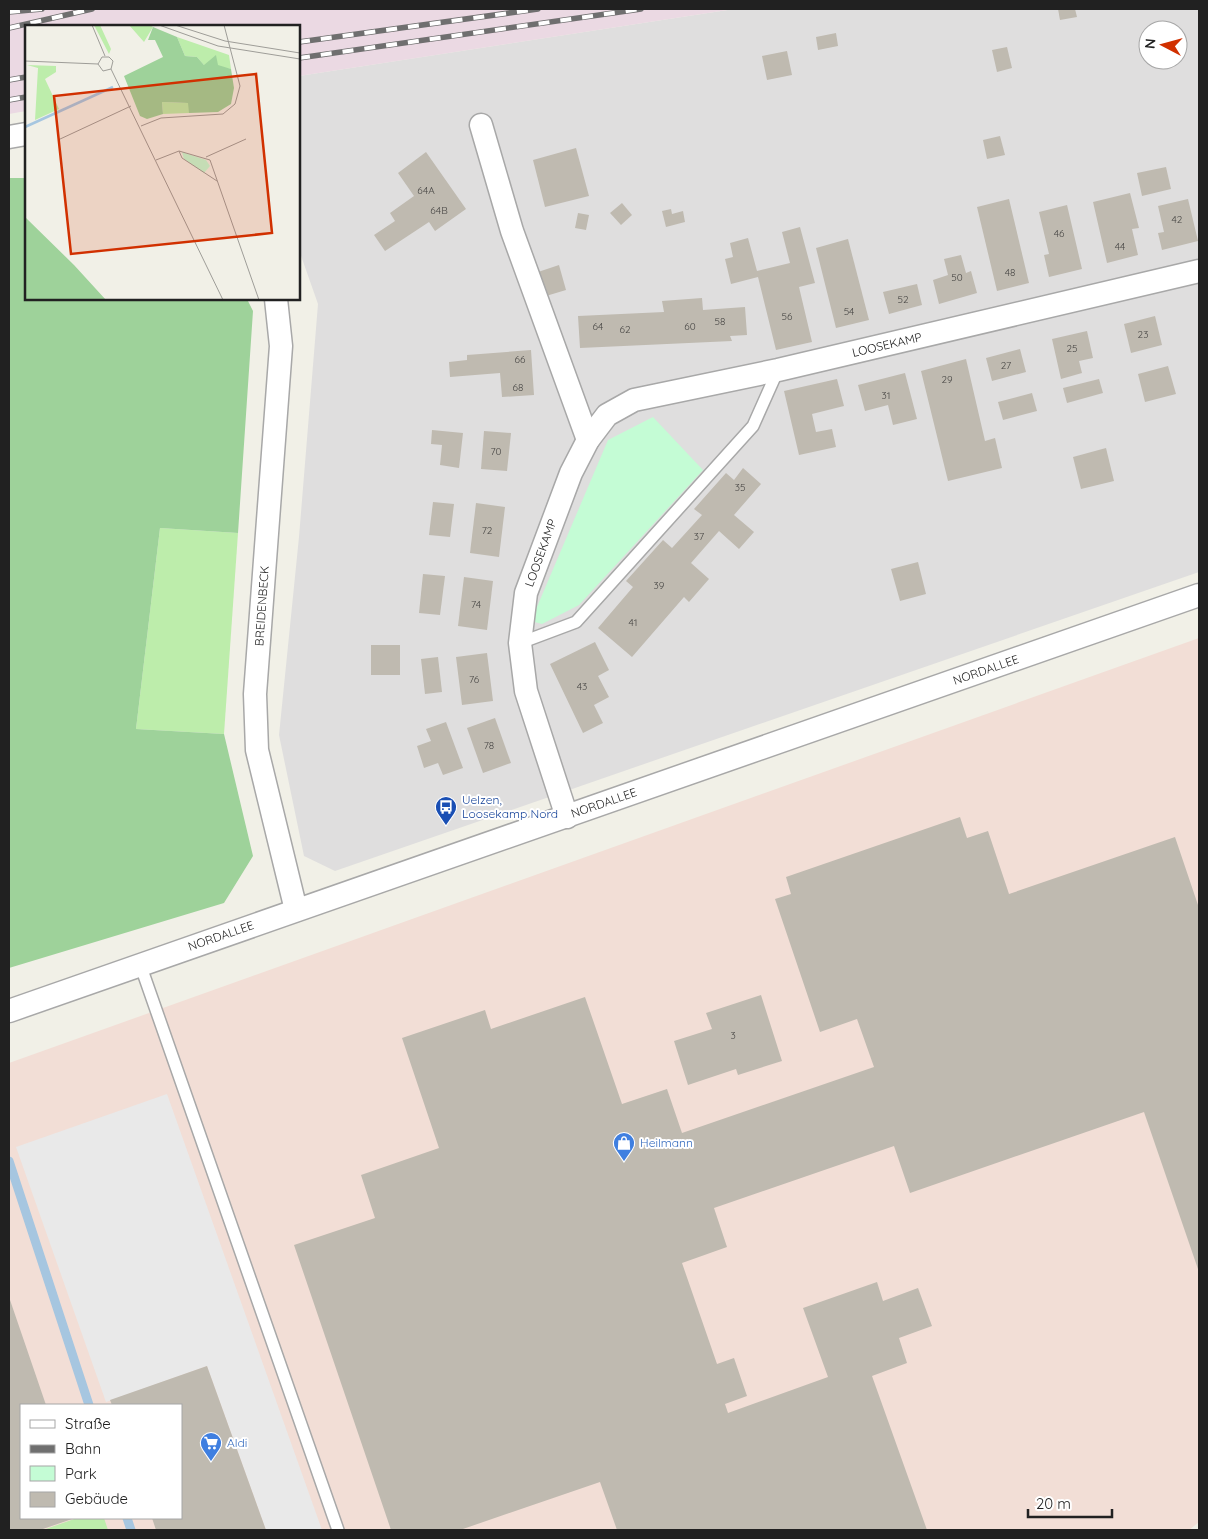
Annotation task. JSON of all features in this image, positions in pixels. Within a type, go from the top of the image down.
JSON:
[{"type":"street","points":[[481,125],[512,231],[588,440]]},
{"type":"street","points":[[9,137],[25,134]]},
{"type":"street","name":"LOOSEKAMP","points":[[566,817],[526,691],[520,643],[526,593],[571,473],[588,440],[607,415],[634,400],[778,370],[1199,271]]},
{"type":"street","name":"BREIDENBECK","points":[[276,300],[281,346],[255,694],[257,750],[296,910]]},
{"type":"street","name":"NORDALLEE","points":[[9,1011],[1199,595]]},
{"type":"lane","points":[[520,643],[576,622],[753,426],[778,370]]},
{"type":"lane","points":[[140,964],[338,1530]]},
{"type":"shaded area","points":[[9,9],[734,9],[300,76],[300,25],[25,25],[25,111],[9,114]]},
{"type":"shaded area","points":[[734,9],[1199,9],[1199,572],[335,871],[304,856],[279,735],[299,537],[318,304],[300,253],[300,76]]},
{"type":"shaded area","points":[[1199,638],[1199,1522],[1189,1530],[9,1530],[9,1063]]},
{"type":"shaded area","points":[[167,1094],[322,1530],[266,1530],[207,1366],[106,1402],[16,1147]]},
{"type":"green space","points":[[9,178],[25,178],[25,300],[248,300],[253,311],[238,533],[160,528],[136,729],[224,734],[253,856],[224,903],[9,968]]},
{"type":"green space","points":[[653,417],[703,470],[579,605],[542,624],[531,621],[608,440]]},
{"type":"green space","points":[[160,528],[238,533],[224,734],[136,729]]},
{"type":"green space","points":[[74,1519],[104,1519],[108,1530],[43,1530]]},
{"type":"building","points":[[1058,9],[1075,9],[1077,17],[1060,20]]},
{"type":"building","points":[[836,33],[838,46],[818,50],[816,37]]},
{"type":"building","points":[[1007,47],[1012,68],[997,72],[992,50]]},
{"type":"building","points":[[787,51],[792,75],[767,80],[762,56]]},
{"type":"building","points":[[1000,136],[1005,155],[987,159],[983,140]]},
{"type":"building","points":[[576,148],[589,196],[545,207],[533,160]]},
{"type":"building","points":[[426,152],[466,209],[435,231],[429,222],[385,251],[374,235],[395,221],[390,213],[414,196],[398,173]]},
{"type":"building","points":[[1166,167],[1171,189],[1142,196],[1137,173]]},
{"type":"building","points":[[1130,193],[1139,228],[1132,229],[1138,255],[1107,263],[1093,202]]},
{"type":"building","points":[[1009,199],[1029,283],[997,291],[977,207]]},
{"type":"building","points":[[1188,199],[1198,241],[1162,250],[1158,233],[1164,232],[1158,206]]},
{"type":"building","points":[[622,203],[632,215],[621,225],[610,213]]},
{"type":"building","points":[[1067,205],[1082,269],[1049,277],[1044,255],[1049,254],[1039,212]]},
{"type":"building","points":[[671,209],[672,214],[683,211],[685,222],[666,227],[662,211]]},
{"type":"building","points":[[578,213],[589,215],[586,230],[575,228]]},
{"type":"building","points":[[800,227],[815,283],[799,287],[812,342],[776,350],[758,277],[731,284],[725,259],[733,257],[730,243],[748,238],[757,271],[790,263],[782,232]]},
{"type":"building","points":[[848,239],[869,320],[836,328],[816,248]]},
{"type":"building","points":[[961,255],[966,273],[971,271],[977,293],[939,304],[933,280],[948,275],[944,259]]},
{"type":"building","points":[[559,265],[566,290],[546,296],[538,272]]},
{"type":"building","points":[[917,284],[922,305],[889,314],[883,292]]},
{"type":"building","points":[[702,298],[703,310],[745,307],[747,335],[730,336],[732,341],[580,348],[578,316],[664,312],[662,301]]},
{"type":"building","points":[[1155,316],[1162,345],[1131,353],[1124,324]]},
{"type":"building","points":[[1087,331],[1093,358],[1079,361],[1082,373],[1061,379],[1052,339]]},
{"type":"building","points":[[1020,349],[1026,372],[992,381],[986,358]]},
{"type":"building","points":[[531,350],[534,395],[502,397],[500,373],[450,377],[449,362],[467,360],[467,355]]},
{"type":"building","points":[[966,359],[985,441],[995,438],[1002,468],[948,481],[921,371]]},
{"type":"building","points":[[1168,366],[1176,394],[1145,402],[1138,374]]},
{"type":"building","points":[[905,373],[917,419],[893,425],[888,405],[865,411],[858,385]]},
{"type":"building","points":[[837,379],[844,406],[812,414],[816,432],[832,429],[836,447],[799,455],[784,391]]},
{"type":"building","points":[[1099,379],[1103,393],[1067,403],[1063,388]]},
{"type":"building","points":[[1032,393],[1037,411],[1003,420],[998,402]]},
{"type":"building","points":[[432,430],[463,433],[459,468],[440,465],[442,445],[431,444]]},
{"type":"building","points":[[484,431],[511,433],[507,471],[481,469]]},
{"type":"building","points":[[1106,448],[1114,481],[1081,489],[1073,457]]},
{"type":"building","points":[[743,468],[761,484],[734,515],[754,532],[739,549],[719,531],[691,563],[709,579],[689,602],[684,597],[632,657],[598,628],[633,587],[626,581],[663,540],[672,548],[702,515],[694,509],[726,473],[734,480]]},
{"type":"building","points":[[433,502],[454,504],[450,537],[429,535]]},
{"type":"building","points":[[476,503],[505,507],[499,557],[470,553]]},
{"type":"building","points":[[918,562],[926,594],[900,601],[891,569]]},
{"type":"building","points":[[423,574],[445,576],[440,615],[419,613]]},
{"type":"building","points":[[464,577],[493,581],[487,630],[458,626]]},
{"type":"building","points":[[595,642],[609,670],[598,676],[609,697],[594,705],[603,723],[583,733],[550,664]]},
{"type":"building","points":[[371,645],[400,645],[400,675],[371,675]]},
{"type":"building","points":[[487,653],[493,701],[462,705],[456,657]]},
{"type":"building","points":[[438,657],[442,692],[425,694],[421,659]]},
{"type":"building","points":[[495,718],[511,763],[483,773],[467,728]]},
{"type":"building","points":[[446,722],[463,768],[443,775],[438,763],[424,768],[417,746],[431,741],[426,729]]},
{"type":"building","name":"Heilmann","points":[[960,817],[967,838],[988,831],[1009,894],[1175,837],[1199,908],[1199,1272],[1144,1112],[910,1193],[894,1146],[714,1208],[727,1247],[682,1263],[717,1364],[734,1358],[747,1396],[725,1404],[728,1413],[828,1377],[803,1308],[877,1282],[883,1301],[918,1288],[932,1326],[899,1338],[907,1363],[872,1376],[927,1530],[617,1530],[600,1482],[460,1530],[391,1530],[294,1245],[375,1218],[361,1175],[439,1148],[402,1038],[485,1010],[491,1029],[585,997],[622,1104],[667,1089],[682,1133],[874,1067],[857,1019],[820,1032],[775,899],[791,894],[786,877]]},
{"type":"building","points":[[761,995],[782,1061],[738,1075],[736,1069],[688,1085],[674,1041],[712,1029],[706,1013]]},
{"type":"building","points":[[9,1297],[46,1404],[20,1404],[20,1519],[72,1519],[40,1530],[9,1530]]},
{"type":"building","name":"Aldi","points":[[207,1366],[266,1530],[156,1530],[152,1519],[182,1519],[182,1404],[112,1404],[110,1400]]},
{"type":"waterway","points":[[9,1161],[89,1404]]},
{"type":"waterway","points":[[127,1519],[131,1530]]},
{"type":"railway","points":[[9,12],[42,9]]},
{"type":"railway","points":[[9,28],[92,9]]},
{"type":"railway","points":[[300,42],[538,9]]},
{"type":"railway","points":[[300,58],[641,9]]},
{"type":"railway","points":[[9,80],[25,77]]},
{"type":"railway","points":[[9,100],[25,97]]},
{"type":"place","name":"Uelzen, Loosekamp Nord","points":[[446,826]]},
{"type":"place","name":"Heilmann","points":[[624,1162]]},
{"type":"place","name":"Aldi","points":[[211,1462]]}]
